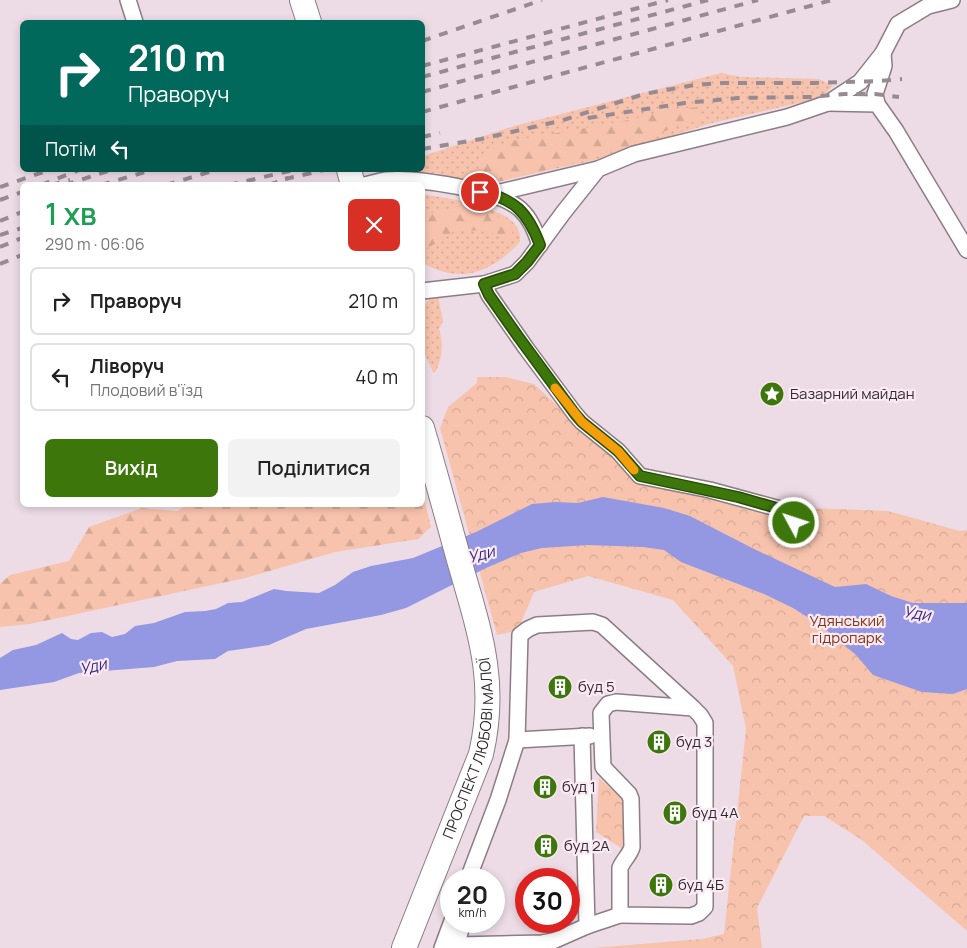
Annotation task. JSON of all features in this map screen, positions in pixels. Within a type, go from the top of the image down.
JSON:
[{"type":"main road","points":[[302,0],[308,20]]},
{"type":"main road","name":"ПРОСПЕКТ ЛЮБОВІ МАЛОЇ","points":[[404,948],[481,754],[486,732],[488,688],[481,639],[425,439]]},
{"type":"street","points":[[128,0],[134,20]]},
{"type":"street","points":[[492,194],[598,169],[634,154],[787,118],[828,104],[860,82],[883,53],[898,24],[928,6],[952,0]]},
{"type":"street","points":[[883,53],[884,66],[875,94],[877,104],[896,131],[967,250]]},
{"type":"street","points":[[828,104],[877,104]]},
{"type":"street","points":[[425,291],[484,284],[515,274],[527,262],[598,169]]},
{"type":"street","points":[[378,182],[387,180],[425,181],[492,194],[520,208],[532,224],[540,245]]},
{"type":"street","points":[[484,284],[489,295],[515,333],[575,414],[618,451],[640,476],[738,497],[780,509],[794,523]]},
{"type":"street","points":[[452,947],[542,943],[553,941],[587,926],[620,915],[691,916],[699,913],[705,907],[705,723],[693,708],[602,625],[593,622],[537,625],[528,629],[520,636],[517,740],[498,800],[473,868]]},
{"type":"street","points":[[620,915],[620,868],[622,862],[631,852],[632,847],[630,799],[629,794],[603,767],[601,713],[608,704],[616,702],[693,708]]},
{"type":"street","points":[[517,740],[602,735]]},
{"type":"street","points":[[582,736],[587,926]]},
{"type":"street","points":[[452,933],[452,947]]},
{"type":"street","points":[[452,947],[458,933]]},
{"type":"green space","points":[[721,73],[741,77],[819,79],[833,86],[820,98],[712,123],[595,160],[482,185],[436,173],[417,172],[425,172],[425,155],[514,126]]},
{"type":"green space","points":[[701,107],[702,120],[676,126],[628,149],[502,181],[479,177],[478,166],[489,148],[514,140],[634,119],[671,109]]},
{"type":"green space","points":[[425,194],[490,209],[513,222],[520,234],[520,242],[487,268],[463,274],[437,270],[425,264]]},
{"type":"green space","points":[[466,205],[494,214],[512,229],[513,238],[507,241],[488,231],[455,230],[425,249],[425,215]]},
{"type":"green space","points":[[433,296],[438,296],[443,321],[439,329],[442,346],[441,357],[435,373],[425,354],[425,304]]},
{"type":"green space","name":"Удянський гідропарк","points":[[477,377],[506,377],[534,384],[640,482],[786,507],[888,511],[960,531],[967,530],[967,931],[862,840],[824,816],[804,816],[757,908],[762,948],[592,948],[702,939],[724,934],[746,729],[733,666],[673,600],[588,576],[534,592],[518,630],[497,635],[440,428],[448,407],[477,383]]},
{"type":"green space","points":[[425,502],[431,527],[418,539],[335,552],[245,578],[30,624],[0,627],[0,584],[10,575],[69,561],[89,527],[142,508],[177,511],[184,507],[425,507]]},
{"type":"green space","points":[[599,778],[624,800],[623,849],[596,832]]},
{"type":"water","name":"Уди","points":[[603,497],[664,508],[690,516],[835,587],[866,584],[891,596],[913,603],[967,603],[967,689],[953,694],[922,692],[873,675],[856,655],[837,639],[820,625],[793,608],[764,594],[681,562],[664,550],[643,547],[588,545],[542,548],[521,553],[486,568],[406,608],[381,615],[306,629],[269,645],[228,651],[215,659],[177,661],[154,667],[79,673],[54,682],[0,690],[0,658],[13,650],[36,645],[62,633],[71,639],[78,640],[91,633],[102,632],[112,637],[125,634],[135,626],[154,623],[185,612],[216,609],[228,603],[242,602],[274,589],[319,593],[335,585],[353,572],[371,566],[413,558],[476,532],[532,504],[578,503]]},
{"type":"railway","points":[[425,40],[542,0]]},
{"type":"railway","points":[[425,65],[668,0]]},
{"type":"railway","points":[[425,76],[708,0]]},
{"type":"railway","points":[[425,91],[758,0]]},
{"type":"railway","points":[[425,111],[832,0]]},
{"type":"railway","points":[[425,148],[481,139],[560,121],[644,94],[694,85],[902,79]]},
{"type":"railway","points":[[588,118],[685,103],[738,98],[810,97],[845,94],[875,94],[899,97]]},
{"type":"railway","points":[[425,136],[440,133]]},
{"type":"railway","points":[[0,187],[43,172]]},
{"type":"railway","points":[[49,182],[74,172]]},
{"type":"railway","points":[[74,182],[105,172]]},
{"type":"railway","points":[[111,182],[145,172]]},
{"type":"railway","points":[[176,182],[209,172]]},
{"type":"railway","points":[[242,182],[285,172]]},
{"type":"railway","points":[[285,179],[315,172]]},
{"type":"railway","points":[[277,182],[288,178]]},
{"type":"railway","points":[[62,182],[70,180]]},
{"type":"railway","points":[[0,200],[20,193]]},
{"type":"railway","points":[[0,221],[20,213]]},
{"type":"railway","points":[[0,235],[20,229]]},
{"type":"railway","points":[[0,247],[20,239]]},
{"type":"railway","points":[[0,264],[20,256]]},
{"type":"slow traffic","points":[[555,388],[582,422],[618,451],[634,470]]},
{"type":"place","name":"Базарний майдан","points":[[772,394]]},
{"type":"place","name":"буд 5","points":[[560,687]]},
{"type":"place","name":"буд 3","points":[[659,742]]},
{"type":"place","name":"буд 1","points":[[545,787]]},
{"type":"place","name":"буд 4А","points":[[675,813]]},
{"type":"place","name":"буд 2А","points":[[546,846]]},
{"type":"place","name":"буд 4Б","points":[[661,885]]},
{"type":"route","points":[[480,192],[492,194],[520,208],[532,224],[540,245],[527,262],[515,274],[484,284],[489,295],[526,348],[582,422],[618,451],[640,476],[710,490],[780,509],[794,523]]}]
